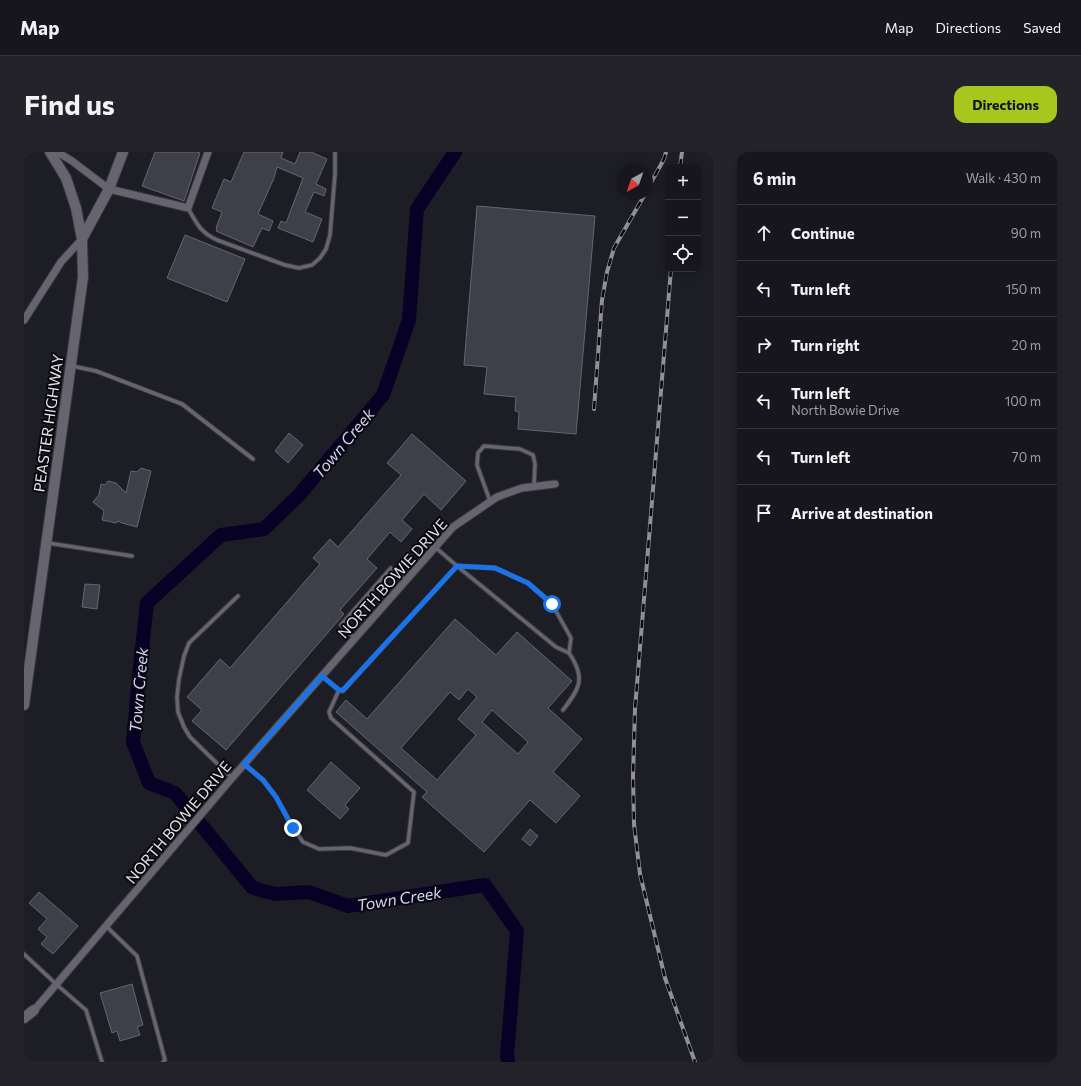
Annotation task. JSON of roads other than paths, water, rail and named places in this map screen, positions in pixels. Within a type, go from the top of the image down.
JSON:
[{"type":"main road","name":"PEASTER HIGHWAY","points":[[24,705],[83,277],[82,239],[76,208],[66,178],[50,152]]},
{"type":"main road","points":[[82,239],[109,190],[123,152]]},
{"type":"main road","points":[[24,1018],[34,1010]]},
{"type":"street","points":[[57,152],[72,160],[109,190],[188,208],[208,152]]},
{"type":"street","points":[[24,320],[61,262],[82,239]]},
{"type":"street","name":"NORTH BOWIE DRIVE","points":[[24,1022],[244,764],[453,527],[497,497],[522,488],[556,484]]},
{"type":"lane","points":[[188,208],[199,227],[206,235],[285,265],[299,268],[312,265],[320,258],[326,249],[330,235],[336,174],[336,152]]},
{"type":"lane","points":[[71,366],[96,371],[182,404],[253,459]]},
{"type":"lane","points":[[490,502],[477,465],[478,453],[484,446],[520,449],[533,455],[535,464],[534,486]]},
{"type":"lane","points":[[46,543],[132,556]]},
{"type":"lane","points":[[435,547],[556,647],[569,653],[575,662],[579,674],[578,685],[575,694],[563,710]]},
{"type":"lane","points":[[457,566],[495,568],[528,583],[552,604],[571,638],[569,653]]},
{"type":"lane","points":[[339,690],[343,690],[457,566]]},
{"type":"lane","points":[[355,638],[341,626],[391,568],[406,581]]},
{"type":"lane","points":[[232,778],[190,737],[178,712],[177,697],[184,656],[189,643],[238,596]]},
{"type":"lane","points":[[322,676],[339,690]]},
{"type":"lane","points":[[244,764],[263,780],[276,797],[293,828],[303,842],[319,849],[350,848],[386,855],[408,843],[414,792],[330,718],[329,712],[339,690]]},
{"type":"lane","points":[[106,926],[137,956],[165,1060],[163,1062]]},
{"type":"lane","points":[[24,954],[86,1010],[102,1062]]},
{"type":"waterway","name":"Town Creek","points":[[455,152],[417,209],[409,320],[383,395],[299,495],[264,529],[221,535],[147,603],[133,742],[149,783],[175,793],[252,887],[276,894],[309,892],[348,906],[485,885],[517,931],[507,1056],[508,1062]]},
{"type":"railway","points":[[653,179],[664,159],[666,152]]},
{"type":"railway","points":[[680,164],[682,152]]},
{"type":"railway","points":[[594,409],[602,300],[607,272],[614,248],[642,200]]},
{"type":"railway","points":[[671,272],[635,709],[633,776],[634,824],[640,874],[665,978],[695,1062]]}]
